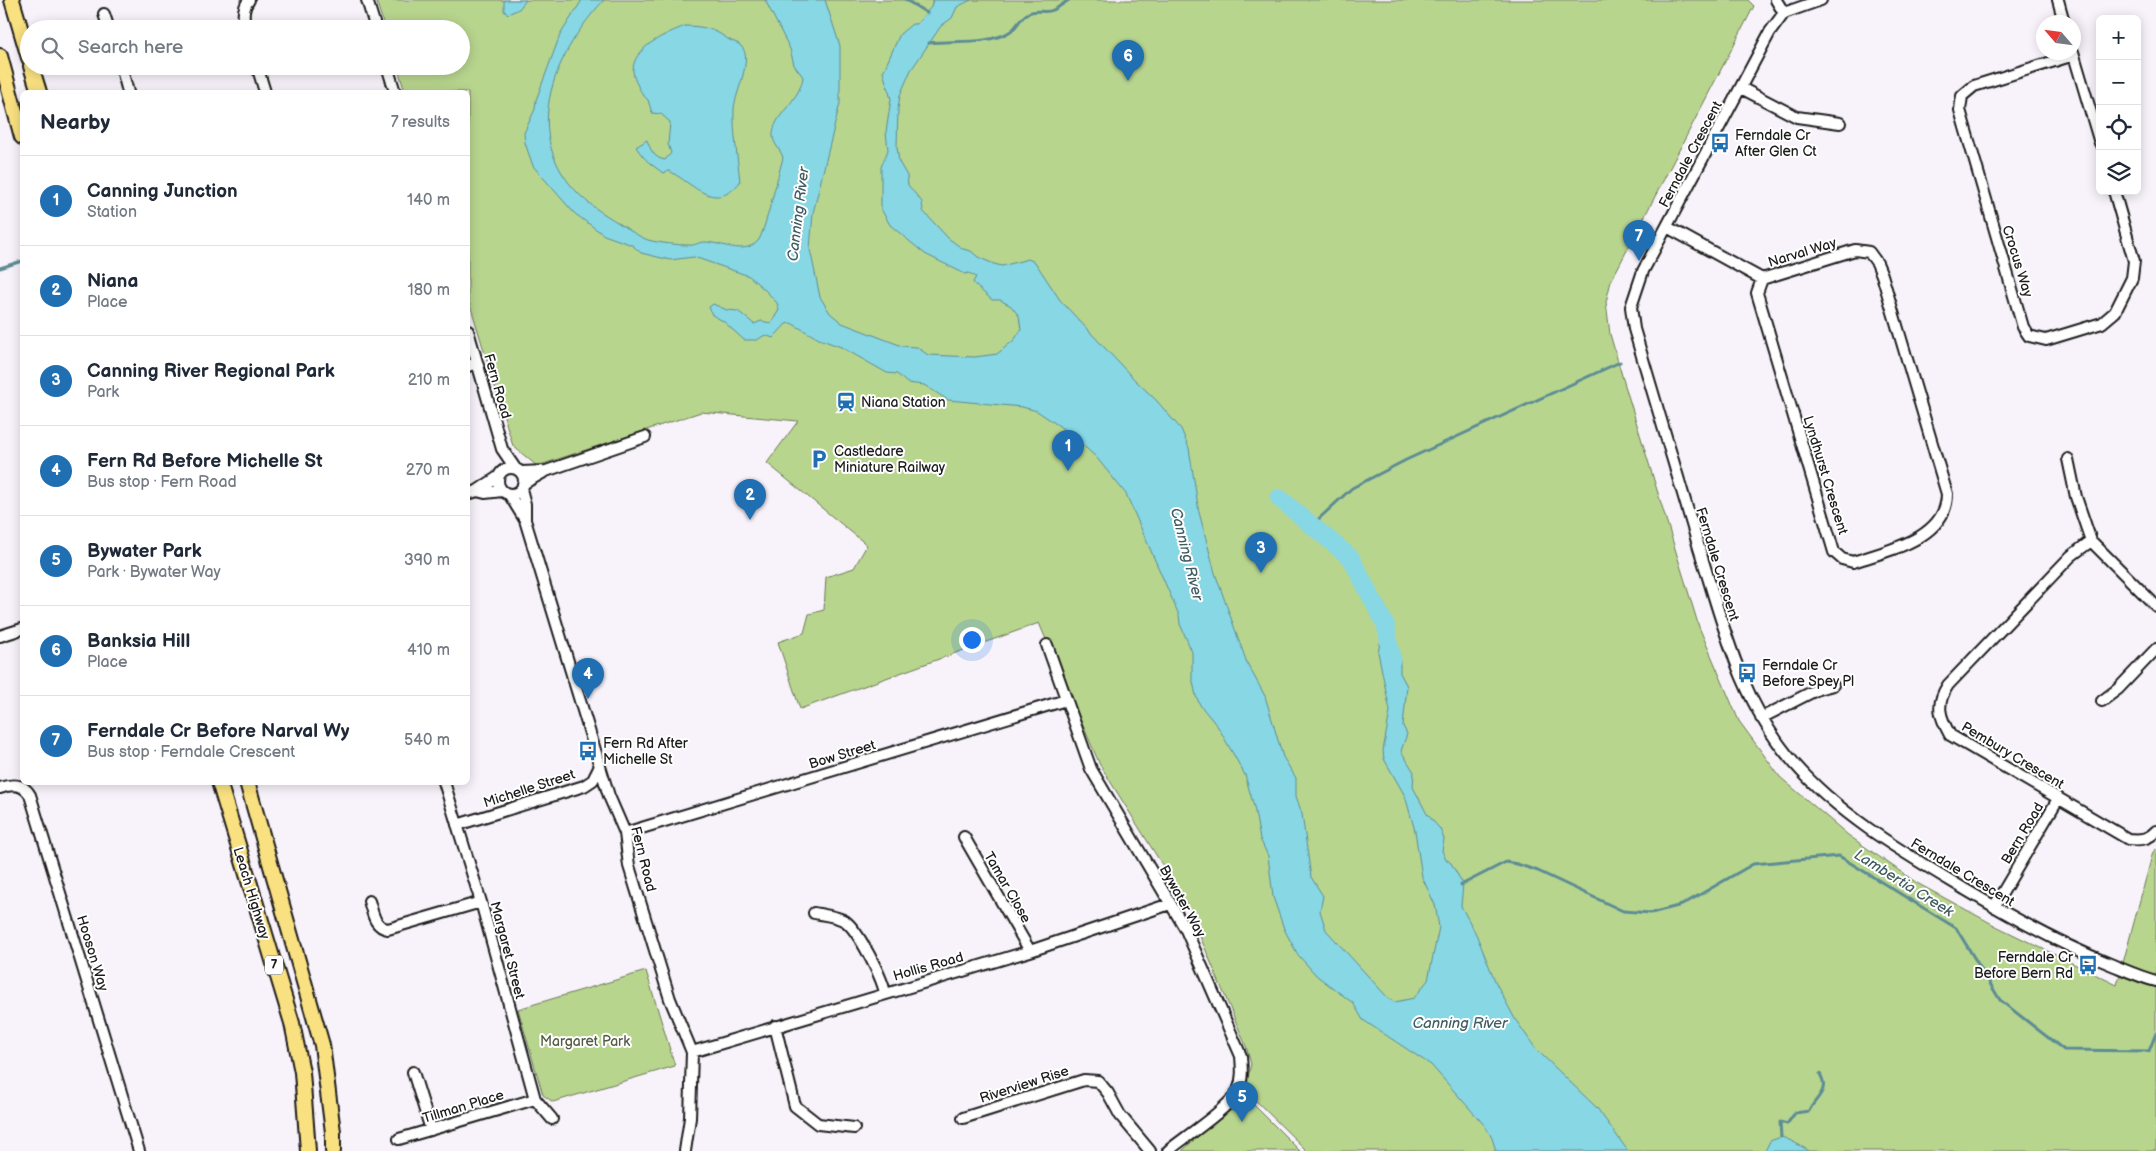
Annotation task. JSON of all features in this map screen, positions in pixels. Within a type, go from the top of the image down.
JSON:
[{"type":"highway","points":[[12,0],[20,27]]},
{"type":"highway","points":[[0,56],[20,130]]},
{"type":"highway","points":[[34,75],[38,90]]},
{"type":"highway","name":"Leach Highway","points":[[221,785],[292,1022],[302,1072],[308,1151]]},
{"type":"highway","name":"Leach Highway","points":[[248,785],[316,1019],[328,1085],[334,1132],[333,1151]]},
{"type":"highway","points":[[325,1151],[328,1085]]},
{"type":"street","points":[[243,20],[244,6],[249,0]]},
{"type":"street","points":[[367,0],[373,20]]},
{"type":"street","points":[[1776,0],[1784,13],[1820,0]]},
{"type":"street","points":[[2058,0],[2062,15]]},
{"type":"street","name":"Ferndale Crescent","points":[[1784,13],[1770,32],[1636,288],[1631,317],[1728,643],[1742,681],[1761,718],[1795,764],[1847,812],[1904,853],[1994,907],[2088,955],[2156,981]]},
{"type":"street","points":[[104,14],[106,20]]},
{"type":"street","name":"Crocus Way","points":[[2055,60],[1974,86],[1962,96],[1960,110],[2023,327],[2029,336],[2046,340],[2102,323],[2115,312],[2132,278],[2134,261],[2115,195]]},
{"type":"street","name":"Crocus Way","points":[[2076,60],[2096,129]]},
{"type":"street","points":[[123,75],[127,90]]},
{"type":"street","points":[[260,75],[264,90]]},
{"type":"street","points":[[390,75],[394,90]]},
{"type":"street","points":[[1741,88],[1797,117],[1840,123]]},
{"type":"street","name":"Narval Way","points":[[1667,227],[1762,280],[1856,250],[1869,252]]},
{"type":"street","name":"Lyndhurst Crescent","points":[[1762,280],[1757,293],[1834,552],[1842,559],[1853,562],[1918,538],[1941,516],[1947,504],[1947,494],[1882,275],[1877,263],[1869,252]]},
{"type":"street","name":"Fern Road","points":[[470,348],[472,365],[502,449],[518,470]]},
{"type":"street","points":[[472,492],[505,492],[522,487],[546,471],[645,437]]},
{"type":"street","name":"Fern Road","points":[[500,474],[502,449]]},
{"type":"street","points":[[2068,458],[2083,520],[2092,541],[2156,606]]},
{"type":"street","points":[[472,492],[508,468],[546,471]]},
{"type":"street","points":[[518,470],[522,487]]},
{"type":"street","points":[[500,474],[498,485],[505,492]]},
{"type":"street","name":"Fern Road","points":[[522,487],[526,520],[609,796],[625,833],[630,866],[665,985],[692,1052],[690,1118],[685,1151]]},
{"type":"street","name":"Fern Road","points":[[505,492],[526,520]]},
{"type":"street","name":"Pembury Crescent","points":[[2092,541],[2071,556],[1948,685],[1943,693],[1939,715],[1950,736],[2128,839],[2139,840],[2150,837],[2156,831]]},
{"type":"street","points":[[0,636],[20,630]]},
{"type":"street","name":"Bywater Way","points":[[1048,644],[1090,769],[1186,930],[1240,1056],[1242,1072],[1238,1090],[1230,1101],[1168,1151]]},
{"type":"street","points":[[2102,701],[2118,689],[2156,649]]},
{"type":"street","points":[[1761,718],[1818,689],[1833,685]]},
{"type":"street","name":"Bow Street","points":[[625,833],[1066,700]]},
{"type":"street","name":"Michelle Street","points":[[457,825],[584,786],[593,780],[600,766]]},
{"type":"street","name":"Margaret Street","points":[[445,785],[481,902],[535,1099],[552,1119]]},
{"type":"street","name":"Hooson Way","points":[[0,788],[18,786],[27,790],[30,795],[139,1151]]},
{"type":"street","name":"Bern Road","points":[[1994,907],[2058,799]]},
{"type":"street","name":"Tamar Close","points":[[964,837],[1030,951]]},
{"type":"street","points":[[369,901],[376,923],[381,928],[388,930],[481,902]]},
{"type":"street","name":"Hollis Road","points":[[692,1052],[1030,951],[1170,904]]},
{"type":"street","points":[[814,913],[839,918],[851,926],[879,974],[885,993]]},
{"type":"street","points":[[775,1026],[795,1106],[818,1124],[854,1128]]},
{"type":"street","points":[[413,1072],[431,1130]]},
{"type":"street","name":"Riverview Rise","points":[[963,1118],[1084,1080],[1098,1082],[1108,1092],[1120,1115],[1150,1151]]},
{"type":"street","name":"Tillman Place","points":[[399,1140],[535,1099]]},
{"type":"green space","points":[[376,0],[1748,0],[1754,6],[1611,281],[1606,302],[1610,334],[1699,627],[1739,721],[1780,777],[1848,835],[1917,883],[1996,926],[2117,985],[2153,852],[2156,849],[2156,1151],[1307,1151],[1245,1090],[1251,1064],[1246,1046],[1186,903],[1100,765],[1039,623],[800,709],[778,642],[804,633],[809,614],[824,610],[826,577],[854,568],[867,545],[767,463],[798,421],[701,412],[537,466],[513,446],[470,305],[470,90],[404,90],[400,75],[470,75],[470,20],[382,20]]},
{"type":"green space","name":"Margaret Park","points":[[646,971],[675,1066],[553,1102],[543,1095],[518,1009]]},
{"type":"green space","points":[[1243,1094],[1300,1151],[1182,1151]]},
{"type":"water","points":[[504,0],[526,0],[519,9],[508,14],[504,11]]},
{"type":"water","name":"Canning River","points":[[582,0],[604,0],[582,27],[565,55],[553,84],[548,113],[549,142],[560,169],[579,194],[609,217],[643,238],[668,244],[691,245],[704,242],[739,248],[752,245],[761,236],[783,158],[773,137],[774,129],[776,122],[797,94],[803,77],[794,65],[790,49],[765,0],[825,0],[840,46],[840,103],[813,213],[810,249],[820,297],[830,313],[842,323],[902,346],[917,347],[928,355],[975,357],[997,354],[1014,340],[1021,330],[1019,316],[1011,306],[1000,300],[992,300],[975,285],[973,282],[976,277],[969,273],[965,274],[925,254],[890,225],[881,209],[881,167],[888,150],[886,132],[891,99],[883,72],[900,34],[912,24],[917,24],[931,7],[933,0],[971,0],[957,7],[952,18],[941,26],[911,70],[900,95],[898,109],[897,147],[899,162],[907,176],[908,185],[922,202],[923,211],[948,238],[963,249],[971,251],[978,257],[994,264],[1002,266],[1028,259],[1035,262],[1060,300],[1156,400],[1181,429],[1189,448],[1199,512],[1215,573],[1247,663],[1265,696],[1283,757],[1296,778],[1296,796],[1302,814],[1311,877],[1323,896],[1320,911],[1326,930],[1389,999],[1395,1002],[1414,998],[1428,980],[1439,927],[1435,905],[1422,877],[1415,831],[1405,796],[1384,759],[1383,751],[1390,711],[1378,652],[1381,639],[1388,636],[1393,641],[1400,659],[1400,673],[1407,686],[1403,726],[1407,734],[1401,751],[1414,772],[1413,787],[1427,814],[1440,829],[1444,839],[1442,851],[1463,884],[1461,906],[1476,934],[1496,983],[1515,1019],[1536,1049],[1597,1108],[1628,1151],[1496,1151],[1492,1138],[1485,1126],[1431,1065],[1363,1020],[1353,1003],[1317,976],[1298,955],[1284,929],[1273,897],[1268,856],[1260,839],[1245,775],[1218,727],[1200,705],[1196,696],[1192,677],[1192,652],[1180,624],[1179,615],[1126,494],[1096,457],[1068,432],[1037,411],[1022,407],[948,400],[924,385],[907,383],[897,374],[887,373],[841,347],[819,339],[791,323],[786,324],[773,338],[765,335],[757,340],[744,340],[723,321],[712,315],[709,307],[713,304],[727,310],[738,311],[754,324],[761,321],[771,323],[779,310],[777,303],[749,276],[694,257],[670,260],[641,253],[632,245],[604,235],[574,213],[533,166],[525,143],[524,133],[535,109],[536,100],[560,35]]},
{"type":"water","points":[[685,26],[703,27],[713,30],[741,46],[746,59],[734,109],[740,182],[731,191],[722,195],[713,196],[704,193],[669,171],[663,173],[652,165],[636,147],[647,140],[653,152],[661,159],[665,160],[671,153],[668,144],[670,122],[661,114],[652,113],[648,100],[637,84],[633,73],[634,63],[639,54],[655,40]]},
{"type":"water","points":[[1781,1137],[1809,1151],[1765,1151],[1770,1141]]},
{"type":"waterway","points":[[906,0],[927,13]]},
{"type":"waterway","points":[[929,43],[993,38],[1011,31],[1030,12],[1050,11],[1069,0]]},
{"type":"waterway","points":[[0,268],[20,262]]},
{"type":"waterway","points":[[1311,526],[1352,488],[1406,460],[1620,362]]},
{"type":"waterway","points":[[1279,498],[1351,558],[1386,626],[1392,659]]},
{"type":"waterway","name":"Lambertia Creek","points":[[1461,885],[1506,862],[1538,871],[1623,911],[1651,913],[1682,905],[1753,864],[1839,856],[1956,928],[2000,1000],[2064,1050],[2149,1051],[2156,1033]]},
{"type":"waterway","points":[[1781,1137],[1780,1122],[1787,1124],[1795,1113],[1809,1111],[1821,1094],[1823,1080],[1820,1074]]},
{"type":"place","name":"Banksia Hill","points":[[1128,81]]},
{"type":"place","name":"Ferndale Cr After Glen Ct","points":[[1720,143]]},
{"type":"place","name":"Ferndale Cr Before Narval Wy","points":[[1639,261]]},
{"type":"place","name":"Niana Station","points":[[846,402]]},
{"type":"place","name":"Castledare Miniature Railway","points":[[819,459]]},
{"type":"place","name":"Canning Junction","points":[[1068,471]]},
{"type":"place","name":"Niana","points":[[750,520]]},
{"type":"place","name":"Canning River Regional Park","points":[[1261,573]]},
{"type":"place","name":"Ferndale Cr Before Spey Pl","points":[[1747,673]]},
{"type":"place","name":"Fern Rd Before Michelle St","points":[[588,699]]},
{"type":"place","name":"Fern Rd After Michelle St","points":[[588,751]]},
{"type":"place","name":"Ferndale Cr Before Bern Rd","points":[[2088,965]]},
{"type":"place","name":"Bywater Park","points":[[1242,1122]]}]
